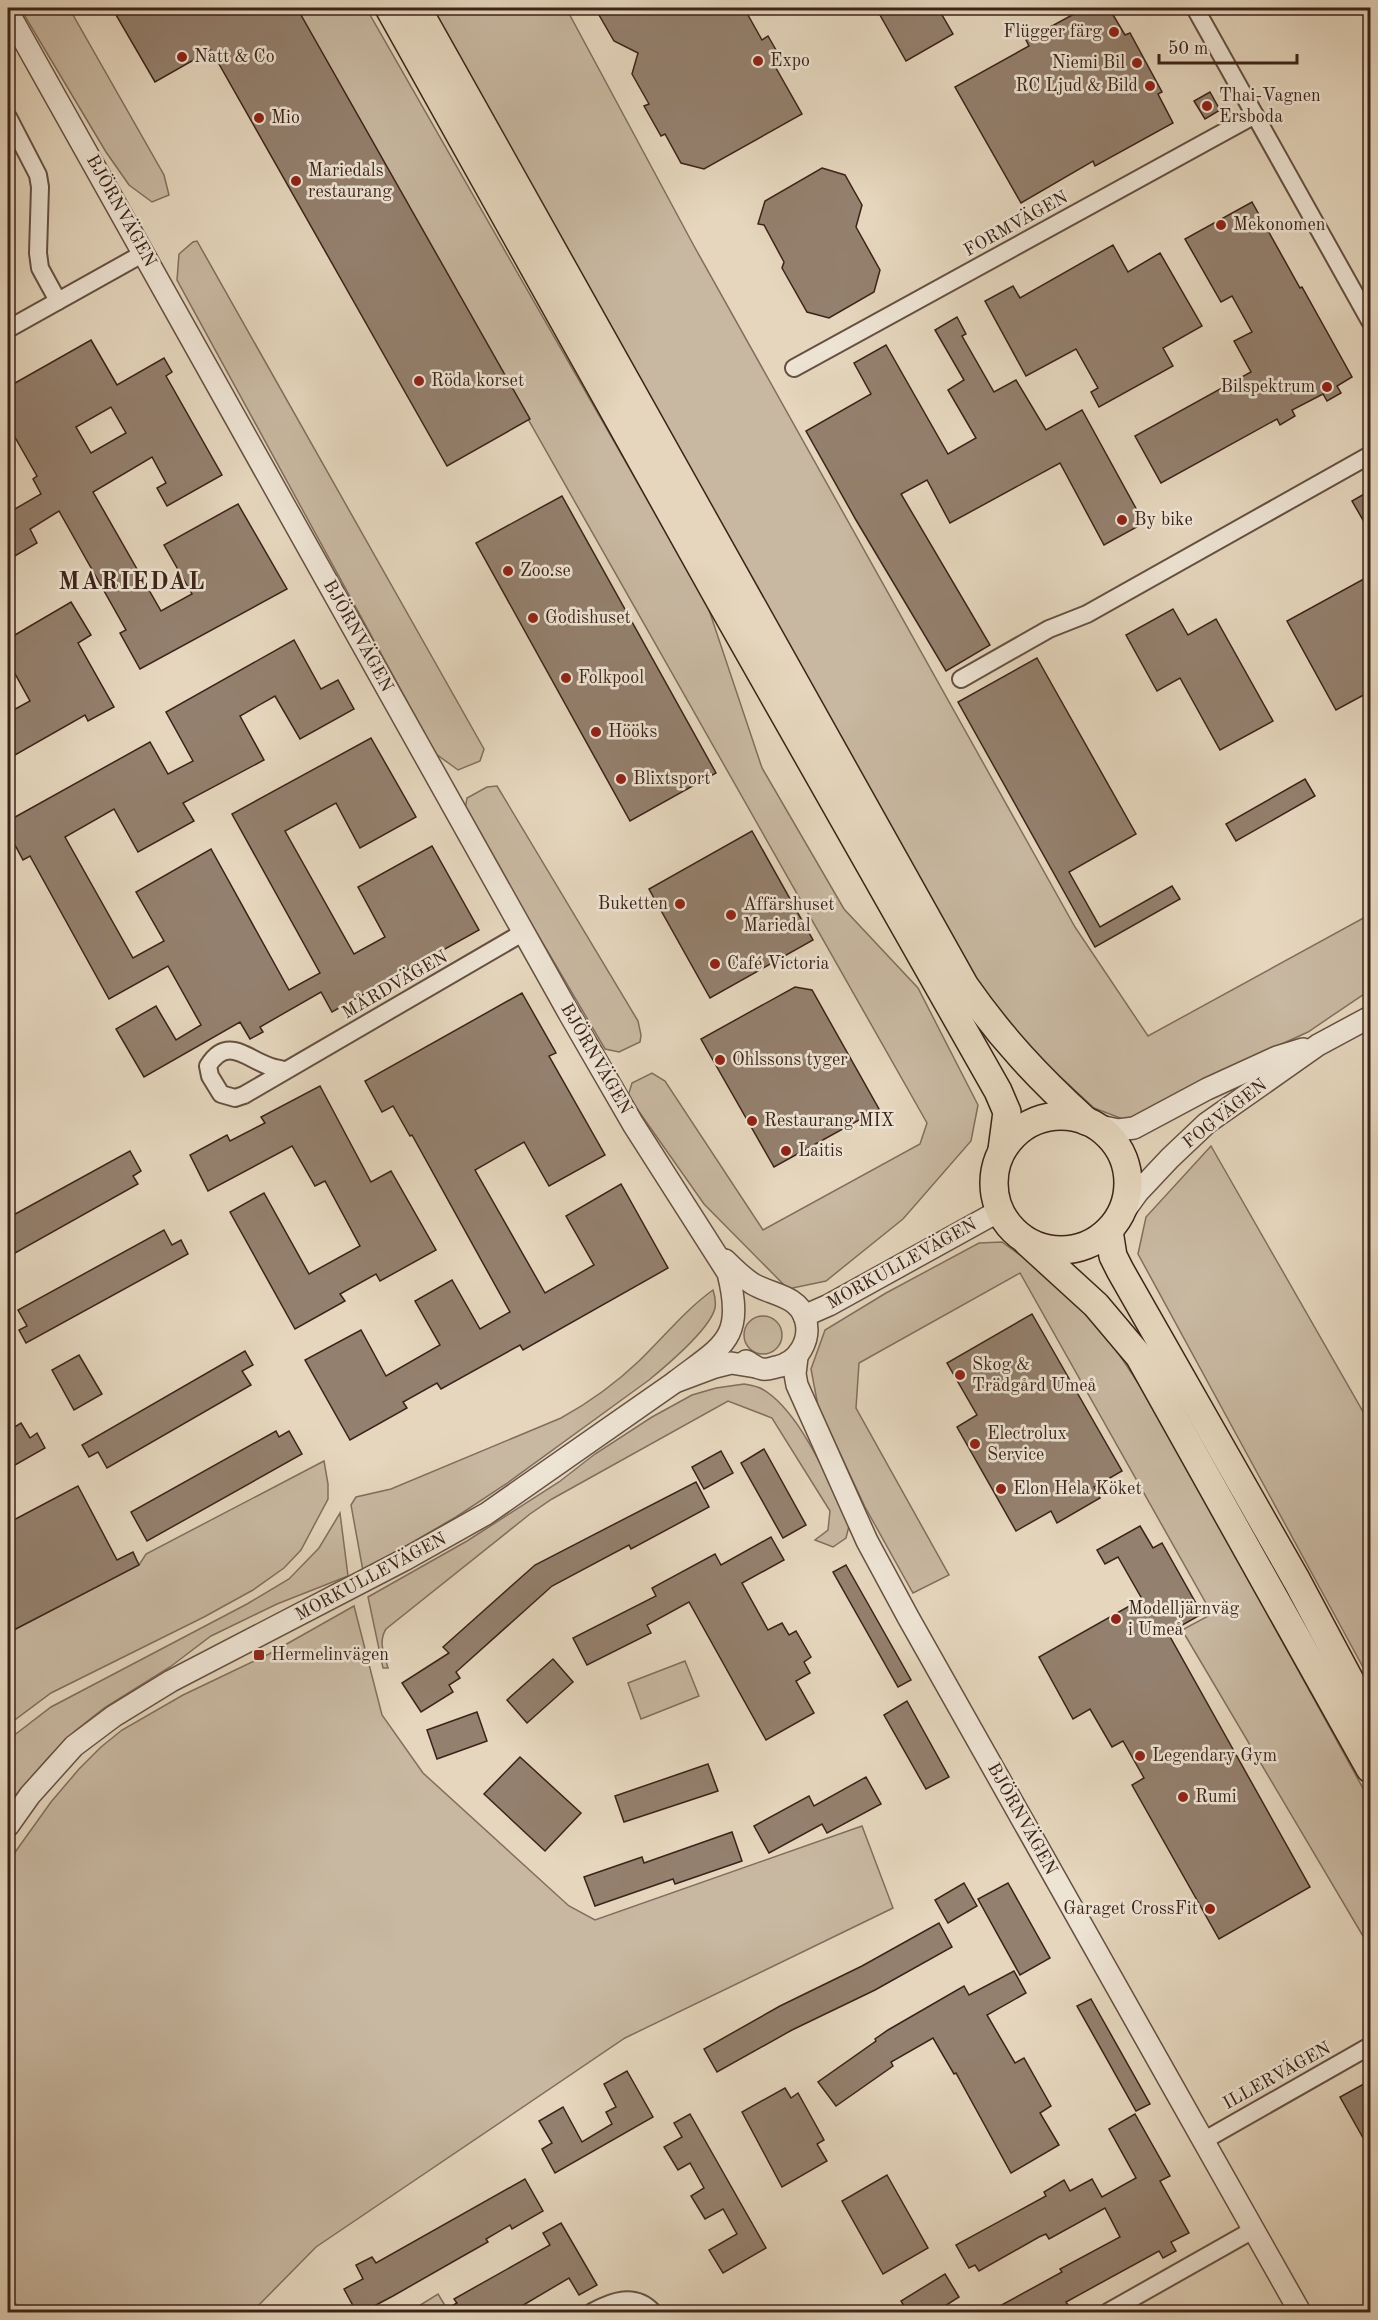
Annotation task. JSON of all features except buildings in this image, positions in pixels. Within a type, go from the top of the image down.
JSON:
[{"type":"highway","points":[[388,8],[998,1091],[1007,1112],[1002,1150]]},
{"type":"highway","points":[[417,8],[965,986],[992,1025],[1012,1048],[1118,1148],[1127,1171],[1127,1197],[1113,1226],[1113,1256],[1297,1581],[1371,1718]]},
{"type":"highway","points":[[1091,1123],[1068,1116],[1039,1119],[1014,1135],[996,1162],[993,1187],[999,1211],[1011,1229],[1096,1305],[1138,1356],[1371,1769]]},
{"type":"highway","points":[[1027,1242],[1038,1247],[1063,1251],[1088,1245],[1113,1226]]},
{"type":"street","points":[[1195,8],[1371,321]]},
{"type":"street","name":"BJÖRNVÄGEN","points":[[8,12],[633,1124],[718,1254],[728,1273],[734,1294],[735,1347],[744,1359],[760,1368],[808,1413]]},
{"type":"street","name":"FORMVÄGEN","points":[[794,368],[1255,115]]},
{"type":"street","points":[[8,117],[38,175],[40,268],[58,302]]},
{"type":"street","points":[[8,329],[144,253]]},
{"type":"street","points":[[961,679],[1049,629],[1087,614],[1371,454]]},
{"type":"street","name":"MÅRDVÄGEN","points":[[285,1070],[524,932]]},
{"type":"street","name":"FOGVÄGEN","points":[[1113,1226],[1138,1192],[1207,1124],[1318,1045],[1371,1017]]},
{"type":"street","name":"FOGVÄGEN","points":[[1091,1123],[1118,1130],[1134,1128],[1207,1089],[1277,1057],[1318,1045]]},
{"type":"street","name":"MORKULLEVÄGEN","points":[[804,1316],[829,1305],[999,1211]]},
{"type":"street","name":"BJÖRNVÄGEN","points":[[718,1254],[750,1282],[769,1293],[781,1294],[796,1304],[804,1316],[807,1327],[806,1340],[797,1357],[795,1374],[797,1385],[867,1541],[1300,2313]]},
{"type":"street","points":[[675,1382],[718,1349],[733,1325],[741,1305],[752,1297],[769,1293]]},
{"type":"street","points":[[760,1368],[786,1365],[797,1357]]},
{"type":"street","name":"MORKULLEVÄGEN","points":[[8,1826],[30,1795],[74,1746],[114,1716],[180,1677],[404,1560],[486,1514],[675,1382],[715,1367],[731,1364],[760,1368]]},
{"type":"street","name":"ILLERVÄGEN","points":[[1203,2140],[1371,2046]]},
{"type":"street","points":[[1108,2313],[1253,2230]]},
{"type":"street","points":[[592,2313],[606,2304],[625,2299],[641,2302],[653,2313]]},
{"type":"shaded area","points":[[20,8],[69,8],[164,175],[169,195],[152,202],[129,185],[106,152]]},
{"type":"shaded area","points":[[295,8],[366,8],[707,604],[762,768],[844,909],[918,988],[978,1105],[971,1141],[903,1219],[826,1281],[788,1289],[704,1204],[628,1096],[632,1083],[652,1073],[665,1081],[763,1230],[920,1144],[927,1123]]},
{"type":"shaded area","points":[[431,8],[566,8],[694,246],[1075,927],[1148,1036],[1367,916],[1370,922],[1370,990],[1308,1032],[1128,1121],[1094,1108],[1026,1045],[970,975]]},
{"type":"shaded area","points":[[197,241],[484,749],[480,761],[458,770],[436,754],[177,280],[179,254]]},
{"type":"shaded area","points":[[497,786],[638,1021],[640,1042],[619,1052],[605,1049],[465,810],[467,798],[487,787]]},
{"type":"shaded area","points":[[1211,1146],[1370,1424],[1370,1680],[1138,1254],[1146,1217]]},
{"type":"shaded area","points":[[1002,1242],[1055,1280],[1103,1330],[1152,1404],[1370,1801],[1370,1948],[1182,1630],[1212,1614],[1020,1273],[859,1363],[856,1408],[949,1575],[913,1593],[865,1507],[818,1406],[811,1369],[825,1330],[886,1293],[979,1243]]},
{"type":"shaded area","points":[[713,1290],[715,1308],[705,1326],[686,1347],[649,1380],[506,1484],[456,1517],[363,1571],[351,1505],[356,1497],[391,1489],[572,1412],[621,1377]]},
{"type":"shaded area","points":[[763,1316],[776,1322],[782,1335],[776,1348],[763,1354],[750,1348],[744,1335],[750,1322]]},
{"type":"shaded area","points":[[744,1384],[760,1388],[775,1399],[800,1428],[847,1516],[849,1526],[846,1538],[833,1547],[815,1540],[828,1530],[830,1511],[772,1418],[728,1401],[552,1499],[530,1514],[386,1629],[382,1643],[388,1668],[383,1668],[368,1597],[467,1541],[559,1482],[595,1454],[652,1417],[692,1395],[716,1388]]},
{"type":"shaded area","points":[[324,1461],[328,1499],[301,1550],[284,1568],[253,1590],[204,1617],[51,1693],[8,1725],[8,1633],[139,1565],[146,1554]]},
{"type":"shaded area","points":[[340,1513],[348,1576],[277,1604],[211,1636],[170,1667],[104,1708],[75,1731],[8,1804],[8,1740],[51,1707],[247,1604],[289,1579],[319,1548]]},
{"type":"shaded area","points":[[354,1606],[382,1715],[423,1773],[569,1906],[595,1920],[862,1826],[893,1908],[625,2038],[316,2247],[252,2312],[24,2312],[8,2296],[8,1862],[51,1802],[79,1769],[122,1730],[183,1695],[269,1654]]},
{"type":"shaded area","points":[[685,1661],[699,1696],[641,1719],[628,1683]]},
{"type":"shaded area","points":[[438,2294],[449,2312],[409,2312]]},
{"type":"place","name":"Flügger färg","points":[[1114,32]]},
{"type":"place","name":"Natt & Co","points":[[182,57]]},
{"type":"place","name":"Expo","points":[[758,61]]},
{"type":"place","name":"Niemi Bil","points":[[1137,63]]},
{"type":"place","name":"RC Ljud & Bild","points":[[1150,86]]},
{"type":"place","name":"Thai-Vagnen Ersboda","points":[[1207,106]]},
{"type":"place","name":"Mio","points":[[259,118]]},
{"type":"place","name":"Mariedals restaurang","points":[[296,181]]},
{"type":"place","name":"Mekonomen","points":[[1221,225]]},
{"type":"place","name":"Röda korset","points":[[419,381]]},
{"type":"place","name":"Bilspektrum","points":[[1327,387]]},
{"type":"place","name":"By bike","points":[[1122,520]]},
{"type":"place","name":"Zoo.se","points":[[508,571]]},
{"type":"place","name":"Godishuset","points":[[533,618]]},
{"type":"place","name":"Folkpool","points":[[566,678]]},
{"type":"place","name":"Hööks","points":[[596,732]]},
{"type":"place","name":"Blixtsport","points":[[621,779]]},
{"type":"place","name":"Buketten","points":[[680,904]]},
{"type":"place","name":"Affärshuset Mariedal","points":[[731,915]]},
{"type":"place","name":"Café Victoria","points":[[715,964]]},
{"type":"place","name":"Ohlssons tyger","points":[[720,1060]]},
{"type":"place","name":"Restaurang MIX","points":[[752,1121]]},
{"type":"place","name":"Laitis","points":[[786,1151]]},
{"type":"place","name":"Skog & Trädgård Umeå","points":[[960,1375]]},
{"type":"place","name":"Electrolux Service","points":[[975,1444]]},
{"type":"place","name":"Elon Hela Köket","points":[[1001,1489]]},
{"type":"place","name":"Modelljärnväg i Umeå","points":[[1116,1619]]},
{"type":"place","name":"Hermelinvägen","points":[[259,1655]]},
{"type":"place","name":"Legendary Gym","points":[[1140,1756]]},
{"type":"place","name":"Rumi","points":[[1183,1797]]},
{"type":"place","name":"Garaget CrossFit","points":[[1210,1909]]},
{"type":"district","name":"MARIEDAL","points":[[132,583]]}]
